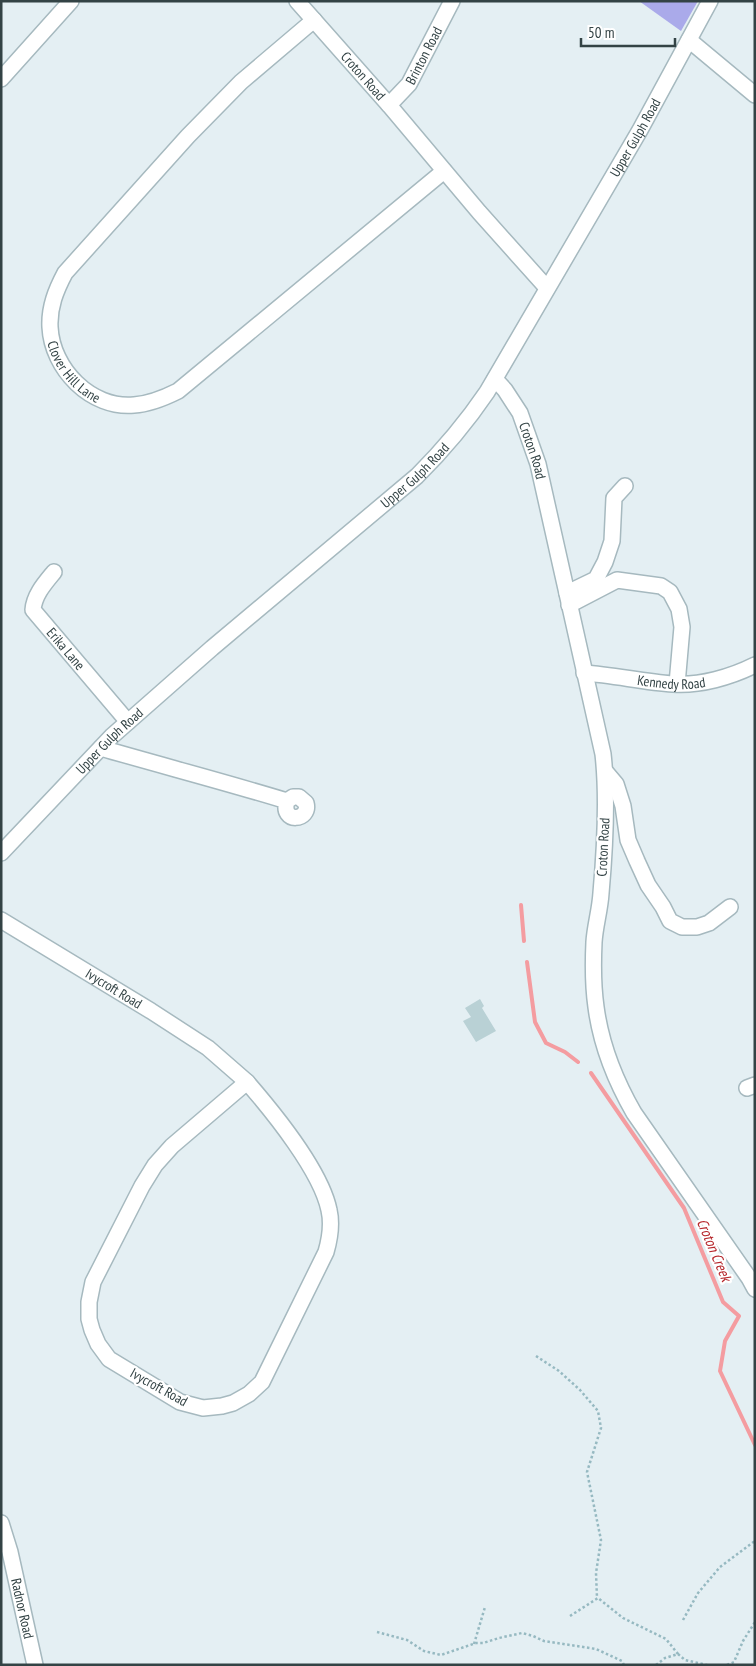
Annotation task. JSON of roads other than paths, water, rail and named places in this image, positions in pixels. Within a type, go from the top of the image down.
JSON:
[{"type":"street","points":[[1,79],[71,1]]},
{"type":"street","name":"Croton Road","points":[[297,1],[389,105],[478,212],[547,288]]},
{"type":"street","name":"Brinton Road","points":[[389,105],[408,84],[452,1]]},
{"type":"street","name":"Upper Gulph Road","points":[[1,854],[128,722],[212,648],[417,476],[444,450],[468,420],[495,379],[636,138],[710,1]]},
{"type":"street","name":"Clover Hill Lane","points":[[314,20],[241,82],[182,143],[65,273],[52,300],[50,328],[54,347],[66,373],[92,395],[119,404],[145,404],[178,391],[444,170]]},
{"type":"street","points":[[689,40],[755,95]]},
{"type":"street","name":"Croton Road","points":[[495,379],[510,398],[524,422],[538,464],[603,754],[606,783],[601,894],[594,942],[594,979],[596,1007],[606,1051],[620,1088],[634,1113],[755,1289]]},
{"type":"street","points":[[568,599],[596,579],[605,562],[612,541],[614,498],[624,486]]},
{"type":"street","name":"Erika Lane","points":[[54,572],[43,584],[33,604],[33,610],[128,722]]},
{"type":"street","points":[[568,599],[617,580],[661,586],[670,592],[679,609],[682,627],[677,684]]},
{"type":"street","name":"Kennedy Road","points":[[584,673],[677,684],[706,682],[740,672],[755,665]]},
{"type":"street","points":[[101,748],[287,801]]},
{"type":"street","points":[[605,771],[616,784],[623,806],[628,840],[637,861],[648,885],[670,921],[682,928],[697,927],[709,923],[730,907]]},
{"type":"street","name":"Ivycroft Road","points":[[1,920],[208,1048],[247,1082],[282,1125],[321,1185],[330,1212],[329,1242],[326,1252],[262,1382],[249,1394],[233,1403],[203,1408],[180,1402],[109,1359],[98,1344],[92,1330],[89,1319],[89,1302],[93,1282],[142,1186],[155,1165],[172,1146],[247,1082]]},
{"type":"street","name":"Radnor Road","points":[[1,1523],[10,1552],[35,1665]]},
{"type":"waterway","name":"Croton Creek","points":[[521,905],[524,941]]},
{"type":"waterway","name":"Croton Creek","points":[[527,962],[535,1022],[546,1043],[565,1052],[578,1062]]},
{"type":"waterway","name":"Croton Creek","points":[[591,1073],[684,1208],[723,1302],[739,1316],[725,1341],[720,1371],[755,1445]]}]
